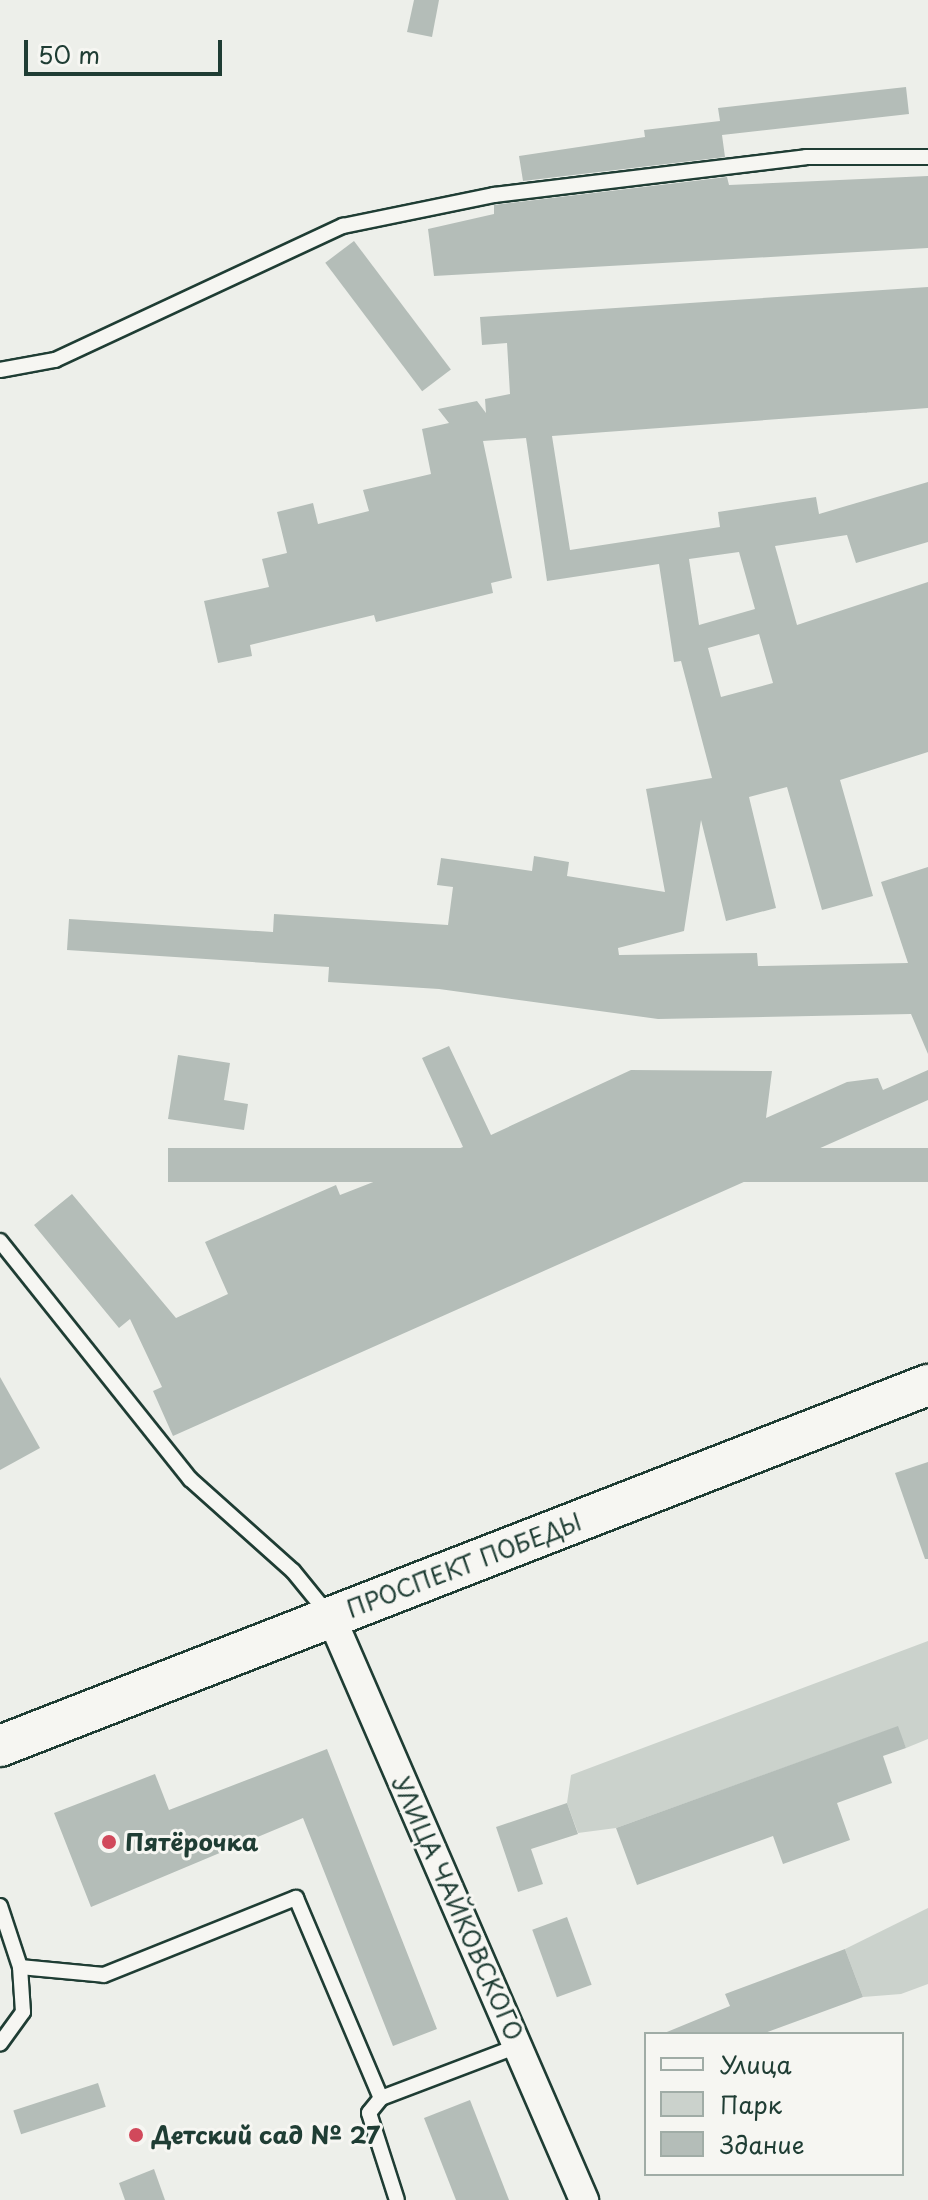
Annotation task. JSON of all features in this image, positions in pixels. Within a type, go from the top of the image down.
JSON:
[{"type":"street","name":"ПРОСПЕКТ ПОБЕДЫ","points":[[0,1746],[928,1385]]},
{"type":"street","name":"УЛИЦА ЧАЙКОВСКОГО","points":[[331,1617],[584,2200]]},
{"type":"lane","points":[[0,370],[55,360],[343,226],[494,195],[806,157],[928,157]]},
{"type":"lane","points":[[0,1241],[190,1479],[293,1571],[331,1617]]},
{"type":"lane","points":[[20,1967],[104,1975],[296,1898],[381,2098]]},
{"type":"lane","points":[[0,1906],[20,1967],[23,2012],[0,2044]]},
{"type":"lane","points":[[397,2200],[369,2113],[381,2098],[518,2046]]},
{"type":"green space","points":[[928,1641],[928,1739],[906,1748],[897,1727],[616,1828],[578,1833],[567,1803],[571,1775]]},
{"type":"green space","points":[[928,1908],[928,1984],[901,1994],[863,1997],[845,1949]]},
{"type":"building","points":[[414,0],[439,0],[432,37],[407,32]]},
{"type":"building","points":[[906,87],[909,114],[722,135],[725,157],[523,181],[519,156],[645,137],[644,130],[720,121],[718,108]]},
{"type":"building","points":[[928,176],[928,248],[434,276],[428,229],[494,214],[494,205],[727,177],[729,185]]},
{"type":"building","points":[[354,241],[451,370],[422,391],[325,263]]},
{"type":"building","points":[[928,287],[928,408],[552,436],[570,550],[720,527],[718,512],[816,497],[819,514],[928,482],[928,542],[856,563],[847,535],[775,546],[797,625],[928,582],[928,752],[840,780],[873,896],[822,910],[787,787],[749,797],[776,908],[726,921],[701,820],[684,931],[618,948],[619,955],[757,953],[758,966],[908,963],[881,882],[928,867],[928,1054],[911,1014],[658,1019],[439,989],[328,982],[329,967],[67,950],[69,919],[273,932],[274,914],[448,925],[453,887],[437,885],[441,858],[532,871],[534,856],[569,862],[567,876],[665,892],[646,789],[712,778],[681,661],[674,662],[659,564],[547,581],[526,438],[483,441],[512,578],[491,583],[493,593],[376,622],[374,615],[250,645],[252,656],[218,663],[204,601],[269,587],[262,559],[287,553],[277,512],[313,503],[318,524],[369,511],[363,490],[431,474],[422,429],[449,423],[438,409],[477,401],[486,413],[485,399],[510,394],[507,343],[482,345],[480,317]],"holes":[[[739,552],[755,609],[699,625],[689,559]],[[759,634],[773,683],[721,697],[708,648]]]},
{"type":"building","points":[[449,1046],[491,1135],[631,1070],[772,1071],[766,1118],[847,1082],[878,1078],[883,1090],[928,1070],[928,1100],[173,1436],[153,1391],[162,1387],[130,1319],[119,1328],[34,1225],[72,1194],[176,1318],[228,1294],[205,1242],[336,1185],[340,1195],[463,1147],[422,1058]]},
{"type":"building","points":[[178,1055],[230,1063],[224,1100],[248,1104],[244,1130],[168,1119]]},
{"type":"building","points":[[168,1148],[928,1148],[928,1182],[168,1182]]},
{"type":"building","points":[[0,1377],[40,1448],[0,1470]]},
{"type":"building","points":[[928,1462],[928,1559],[925,1559],[895,1473]]},
{"type":"building","points":[[898,1726],[906,1748],[883,1756],[892,1783],[837,1803],[850,1840],[783,1864],[773,1836],[637,1885],[616,1828]]},
{"type":"building","points":[[327,1749],[437,2029],[393,2046],[303,1818],[91,1907],[54,1813],[155,1774],[169,1810]]},
{"type":"building","points":[[567,1803],[578,1834],[531,1849],[543,1884],[518,1892],[496,1827]]},
{"type":"building","points":[[567,1917],[592,1985],[557,1997],[532,1930]]},
{"type":"building","points":[[845,1949],[863,1997],[767,2032],[667,2032],[730,2006],[725,1994]]},
{"type":"building","points":[[98,2083],[106,2107],[21,2134],[13,2111]]},
{"type":"building","points":[[470,2100],[509,2200],[456,2200],[424,2118]]},
{"type":"building","points":[[154,2169],[165,2200],[125,2200],[119,2183]]},
{"type":"place","name":"Пятёрочка","points":[[109,1842]]},
{"type":"place","name":"Детский сад № 27","points":[[136,2135]]}]
